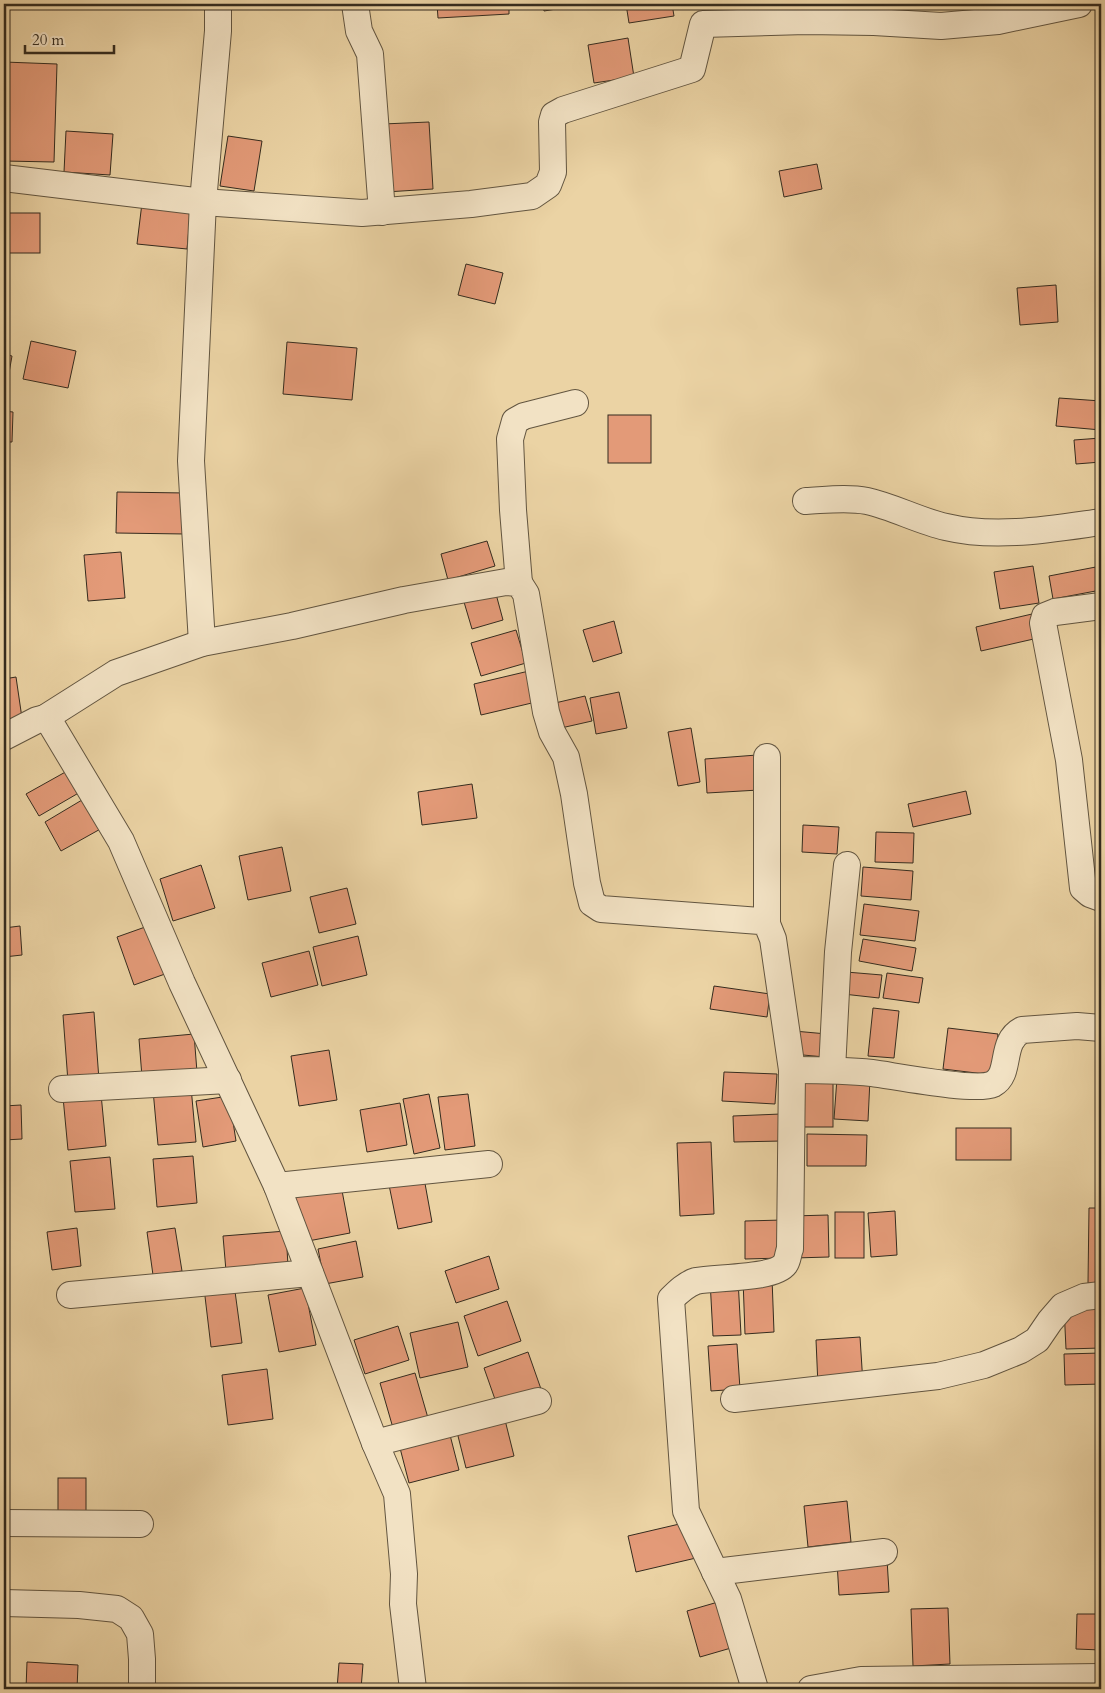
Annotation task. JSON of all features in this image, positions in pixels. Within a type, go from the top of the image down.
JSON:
[{"type":"street","points":[[202,643],[192,461],[203,202],[218,31],[218,4]]},
{"type":"street","points":[[355,4],[359,30],[370,54],[382,212]]},
{"type":"street","points":[[4,178],[203,202],[362,213],[471,204],[532,196],[548,185],[553,172],[552,122],[554,115],[563,110],[692,69],[703,24],[806,21],[874,22],[941,26],[998,21],[1080,4]]},
{"type":"street","points":[[575,403],[524,416],[515,421],[511,430],[510,440],[512,501],[519,583],[526,594],[546,712],[552,732],[566,757],[592,903],[601,909],[760,920],[767,924]]},
{"type":"street","points":[[806,501],[849,498],[868,501],[946,527],[970,531],[1037,530],[1101,522]]},
{"type":"street","points":[[4,737],[37,720],[46,718],[116,673],[202,643],[292,626],[404,600],[506,582],[519,583]]},
{"type":"street","points":[[1101,606],[1055,612],[1045,616],[1042,623],[1069,760],[1083,888],[1090,894],[1101,898]]},
{"type":"street","points":[[46,718],[121,841],[182,983],[277,1186],[375,1442],[397,1494],[404,1574],[402,1604],[413,1689]]},
{"type":"street","points":[[755,1689],[728,1599],[686,1511],[671,1299],[682,1288],[694,1282],[777,1271],[786,1263],[790,1249],[792,1070],[773,939],[767,924],[767,757]]},
{"type":"street","points":[[832,1070],[838,952],[847,865]]},
{"type":"street","points":[[792,1070],[832,1070],[870,1073],[982,1087],[992,1084],[1001,1077],[1008,1045],[1014,1034],[1022,1030],[1076,1026],[1101,1028]]},
{"type":"street","points":[[62,1089],[228,1080]]},
{"type":"street","points":[[277,1186],[489,1164]]},
{"type":"street","points":[[70,1295],[310,1273]]},
{"type":"street","points":[[734,1399],[938,1376],[984,1365],[1021,1350],[1037,1340],[1063,1306],[1084,1297],[1101,1295]]},
{"type":"street","points":[[375,1442],[538,1401]]},
{"type":"street","points":[[4,1523],[140,1524]]},
{"type":"street","points":[[716,1572],[884,1552]]},
{"type":"street","points":[[4,1603],[79,1605],[117,1609],[131,1618],[140,1634],[142,1689]]},
{"type":"street","points":[[811,1689],[861,1680],[1006,1684],[1101,1677]]},
{"type":"building","points":[[437,4],[509,4],[509,14],[438,18]]},
{"type":"building","points":[[543,4],[587,4],[544,11]]},
{"type":"building","points":[[626,4],[672,4],[674,16],[629,23]]},
{"type":"building","points":[[628,38],[634,77],[594,83],[588,45]]},
{"type":"building","points":[[4,62],[57,64],[54,162],[4,161]]},
{"type":"building","points":[[429,122],[433,189],[386,192],[383,124]]},
{"type":"building","points":[[66,131],[113,134],[110,175],[64,172]]},
{"type":"building","points":[[228,136],[262,141],[254,191],[220,186]]},
{"type":"building","points":[[817,164],[822,189],[784,197],[779,171]]},
{"type":"building","points":[[142,203],[191,208],[187,249],[137,244]]},
{"type":"building","points":[[7,213],[40,213],[40,253],[7,253]]},
{"type":"building","points":[[466,264],[503,273],[495,304],[458,295]]},
{"type":"building","points":[[1056,285],[1058,322],[1020,325],[1017,288]]},
{"type":"building","points":[[31,341],[76,351],[68,388],[23,379]]},
{"type":"building","points":[[287,342],[357,348],[352,400],[283,394]]},
{"type":"building","points":[[4,354],[12,356],[4,401]]},
{"type":"building","points":[[1059,398],[1101,401],[1101,430],[1056,426]]},
{"type":"building","points":[[4,411],[13,412],[12,442],[4,442]]},
{"type":"building","points":[[608,415],[651,415],[651,463],[608,463]]},
{"type":"building","points":[[1101,438],[1101,462],[1076,464],[1074,440]]},
{"type":"building","points":[[117,492],[186,493],[185,534],[116,533]]},
{"type":"building","points":[[487,541],[495,566],[448,580],[441,554]]},
{"type":"building","points":[[121,552],[125,598],[88,601],[84,555]]},
{"type":"building","points":[[1033,566],[1039,603],[1000,609],[994,572]]},
{"type":"building","points":[[1101,566],[1101,590],[1053,599],[1049,576]]},
{"type":"building","points":[[496,594],[503,620],[472,629],[464,602]]},
{"type":"building","points":[[1032,614],[1038,638],[981,651],[976,627]]},
{"type":"building","points":[[614,621],[622,653],[593,662],[583,630]]},
{"type":"building","points":[[516,630],[526,663],[481,676],[471,643]]},
{"type":"building","points":[[529,671],[536,702],[481,715],[474,684]]},
{"type":"building","points":[[16,677],[23,725],[4,727],[4,679]]},
{"type":"building","points":[[619,692],[627,728],[596,734],[590,698]]},
{"type":"building","points":[[585,696],[592,721],[561,728],[555,703]]},
{"type":"building","points":[[691,728],[700,782],[678,786],[668,732]]},
{"type":"building","points":[[757,755],[759,790],[707,793],[705,759]]},
{"type":"building","points":[[69,770],[82,791],[39,816],[26,794]]},
{"type":"building","points":[[472,784],[477,818],[422,825],[418,792]]},
{"type":"building","points":[[966,791],[971,814],[913,827],[908,804]]},
{"type":"building","points":[[87,797],[104,827],[61,851],[45,822]]},
{"type":"building","points":[[803,825],[839,827],[837,854],[802,852]]},
{"type":"building","points":[[876,832],[914,833],[913,863],[875,862]]},
{"type":"building","points":[[282,847],[291,891],[248,900],[239,856]]},
{"type":"building","points":[[201,865],[215,908],[173,921],[160,879]]},
{"type":"building","points":[[863,867],[913,871],[911,900],[861,896]]},
{"type":"building","points":[[347,888],[356,924],[319,933],[310,897]]},
{"type":"building","points":[[864,904],[919,911],[915,941],[860,935]]},
{"type":"building","points":[[1101,914],[1101,949],[1097,949],[1096,915]]},
{"type":"building","points":[[20,926],[22,955],[4,957],[4,928]]},
{"type":"building","points":[[148,926],[165,974],[134,985],[117,937]]},
{"type":"building","points":[[358,936],[367,975],[322,986],[313,947]]},
{"type":"building","points":[[863,939],[916,948],[912,971],[859,961]]},
{"type":"building","points":[[309,951],[318,985],[271,997],[262,963]]},
{"type":"building","points":[[846,972],[882,975],[879,998],[843,994]]},
{"type":"building","points":[[887,973],[923,978],[919,1003],[883,998]]},
{"type":"building","points":[[714,986],[770,994],[767,1017],[710,1009]]},
{"type":"building","points":[[873,1008],[899,1011],[894,1058],[868,1056]]},
{"type":"building","points":[[94,1012],[99,1080],[68,1082],[63,1015]]},
{"type":"building","points":[[948,1028],[998,1034],[993,1075],[943,1069]]},
{"type":"building","points":[[794,1031],[827,1034],[825,1057],[792,1054]]},
{"type":"building","points":[[194,1034],[197,1072],[142,1077],[139,1039]]},
{"type":"building","points":[[329,1050],[337,1100],[299,1106],[291,1056]]},
{"type":"building","points":[[724,1072],[777,1074],[775,1104],[722,1101]]},
{"type":"building","points":[[800,1072],[833,1072],[833,1127],[800,1127]]},
{"type":"building","points":[[837,1078],[870,1079],[868,1121],[834,1119]]},
{"type":"building","points":[[191,1087],[196,1142],[158,1145],[153,1090]]},
{"type":"building","points":[[101,1094],[106,1146],[68,1150],[63,1097]]},
{"type":"building","points":[[429,1094],[440,1148],[414,1154],[403,1099]]},
{"type":"building","points":[[468,1094],[475,1146],[445,1150],[438,1097]]},
{"type":"building","points":[[229,1096],[236,1141],[203,1147],[196,1101]]},
{"type":"building","points":[[400,1103],[407,1145],[367,1152],[360,1110]]},
{"type":"building","points":[[21,1105],[22,1139],[4,1140],[4,1106]]},
{"type":"building","points":[[781,1114],[782,1141],[734,1142],[733,1116]]},
{"type":"building","points":[[956,1128],[1011,1128],[1011,1160],[956,1160]]},
{"type":"building","points":[[807,1134],[867,1135],[866,1166],[807,1166]]},
{"type":"building","points":[[711,1142],[714,1214],[680,1216],[677,1143]]},
{"type":"building","points":[[193,1156],[197,1203],[157,1207],[153,1159]]},
{"type":"building","points":[[110,1157],[115,1209],[75,1212],[70,1161]]},
{"type":"building","points":[[424,1178],[432,1222],[398,1229],[389,1185]]},
{"type":"building","points":[[340,1180],[350,1233],[303,1242],[293,1189]]},
{"type":"building","points":[[1089,1208],[1101,1208],[1101,1283],[1088,1283]]},
{"type":"building","points":[[895,1211],[897,1255],[871,1257],[868,1213]]},
{"type":"building","points":[[835,1212],[864,1212],[864,1258],[835,1258]]},
{"type":"building","points":[[828,1215],[829,1257],[794,1258],[792,1216]]},
{"type":"building","points":[[783,1220],[783,1258],[745,1259],[745,1221]]},
{"type":"building","points":[[77,1228],[81,1266],[52,1270],[47,1232]]},
{"type":"building","points":[[175,1228],[182,1271],[153,1275],[147,1232]]},
{"type":"building","points":[[286,1231],[288,1266],[226,1271],[223,1236]]},
{"type":"building","points":[[356,1241],[363,1277],[325,1284],[318,1249]]},
{"type":"building","points":[[489,1256],[499,1289],[456,1303],[445,1271]]},
{"type":"building","points":[[772,1278],[774,1332],[745,1334],[743,1279]]},
{"type":"building","points":[[738,1279],[741,1335],[713,1336],[710,1280]]},
{"type":"building","points":[[234,1284],[242,1343],[211,1347],[204,1288]]},
{"type":"building","points":[[305,1288],[316,1345],[279,1352],[268,1295]]},
{"type":"building","points":[[507,1301],[521,1341],[478,1356],[464,1316]]},
{"type":"building","points":[[1101,1305],[1101,1348],[1066,1349],[1064,1307]]},
{"type":"building","points":[[458,1322],[468,1367],[420,1378],[410,1333]]},
{"type":"building","points":[[398,1326],[409,1360],[365,1374],[354,1340]]},
{"type":"building","points":[[860,1337],[863,1384],[818,1386],[816,1340]]},
{"type":"building","points":[[737,1344],[740,1389],[711,1391],[708,1346]]},
{"type":"building","points":[[528,1352],[541,1389],[497,1405],[484,1368]]},
{"type":"building","points":[[1101,1353],[1101,1384],[1065,1385],[1064,1354]]},
{"type":"building","points":[[267,1369],[273,1419],[228,1425],[222,1375]]},
{"type":"building","points":[[415,1373],[428,1418],[393,1428],[380,1383]]},
{"type":"building","points":[[505,1420],[514,1456],[466,1468],[457,1432]]},
{"type":"building","points":[[450,1435],[459,1470],[409,1483],[400,1448]]},
{"type":"building","points":[[58,1478],[86,1478],[86,1511],[58,1511]]},
{"type":"building","points":[[847,1501],[851,1542],[808,1547],[804,1506]]},
{"type":"building","points":[[688,1522],[696,1558],[636,1572],[628,1536]]},
{"type":"building","points":[[887,1559],[889,1592],[839,1595],[837,1562]]},
{"type":"building","points":[[718,1602],[731,1648],[700,1657],[687,1611]]},
{"type":"building","points":[[948,1608],[950,1664],[913,1666],[911,1609]]},
{"type":"building","points":[[1077,1614],[1101,1614],[1101,1650],[1076,1649]]},
{"type":"building","points":[[27,1662],[78,1665],[77,1689],[26,1689]]},
{"type":"building","points":[[339,1663],[363,1664],[361,1689],[337,1689]]}]
